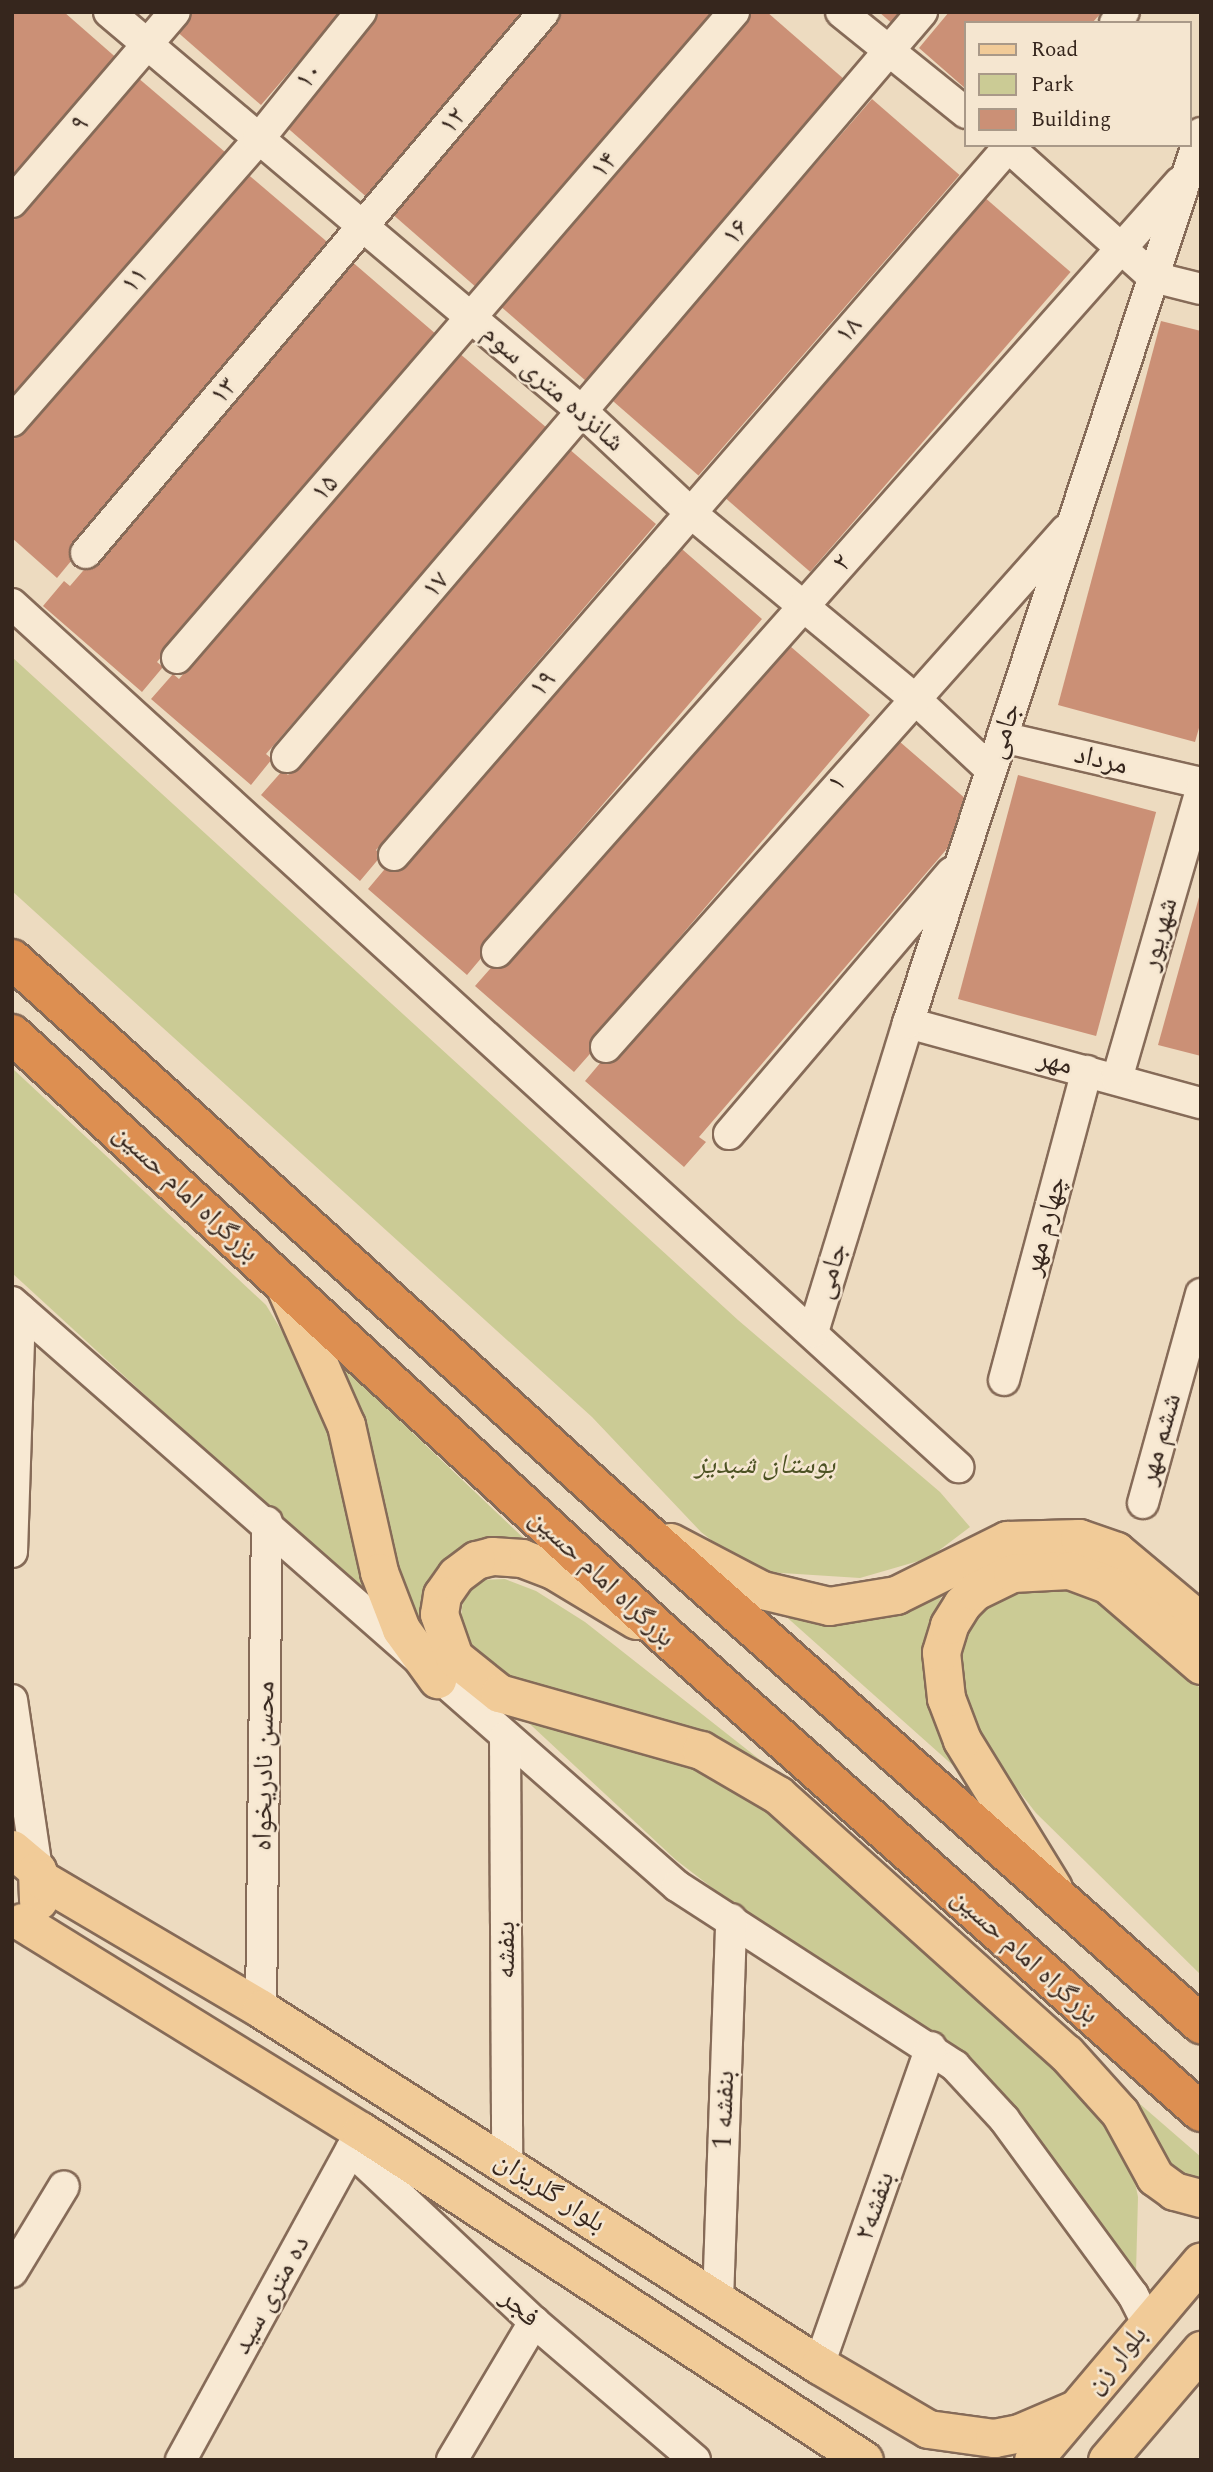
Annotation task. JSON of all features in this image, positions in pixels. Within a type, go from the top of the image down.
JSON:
[{"type":"highway","name":"بزرگراه امام حسین","points":[[12,959],[627,1516],[1201,2024]]},
{"type":"highway","name":"بزرگراه امام حسین","points":[[12,1034],[668,1638],[1199,2111]]},
{"type":"main road","points":[[281,1280],[346,1425],[379,1572],[401,1629],[437,1679]]},
{"type":"main road","points":[[627,1516],[741,1581],[791,1599],[829,1606],[896,1595],[1007,1540],[1079,1538],[1116,1551],[1201,1622]]},
{"type":"main road","points":[[668,1638],[553,1570],[509,1556],[476,1560],[456,1575],[442,1595],[439,1614],[454,1657],[499,1693],[701,1749],[778,1796],[1066,2053],[1120,2113],[1155,2177],[1174,2191],[1201,2199]]},
{"type":"main road","points":[[1063,1904],[953,1721],[941,1676],[941,1652],[949,1625],[962,1604],[991,1582],[1035,1569],[1069,1570],[1118,1592],[1201,1665]]},
{"type":"main road","points":[[16,1926],[38,1903],[30,1865]]},
{"type":"main road","name":"بلوار گلریزان","points":[[30,1865],[507,2164],[819,2365],[928,2429],[971,2438],[1007,2436],[1075,2409]]},
{"type":"main road","name":"بلوار گلریزان","points":[[16,1926],[864,2460]]},
{"type":"main road","name":"بلوار زن","points":[[1033,2460],[1201,2261]]},
{"type":"main road","name":"بلوار زن","points":[[1107,2460],[1195,2364]]},
{"type":"main road","points":[[928,2429],[947,2443],[957,2460]]},
{"type":"street","name":"شانزده متری سوم","points":[[109,12],[362,229],[473,318],[584,413],[691,513],[913,697],[991,770]]},
{"type":"street","name":"۹","points":[[12,202],[175,12]]},
{"type":"street","name":"۱۰","points":[[258,140],[361,12]]},
{"type":"street","name":"۱۲","points":[[362,229],[544,12]]},
{"type":"street","name":"۱۴","points":[[473,318],[734,12]]},
{"type":"street","points":[[841,12],[964,111]]},
{"type":"street","name":"۱۶","points":[[584,413],[922,12]]},
{"type":"street","name":"جامی","points":[[813,1332],[908,1023],[1201,132]]},
{"type":"street","name":"۱۱","points":[[12,421],[258,140]]},
{"type":"street","name":"۱۸","points":[[691,513],[1007,147]]},
{"type":"street","points":[[1009,147],[1153,276],[1201,289]]},
{"type":"street","name":"۲","points":[[497,952],[1187,174]]},
{"type":"street","name":"۱۳","points":[[86,553],[362,229]]},
{"type":"street","name":"۱۵","points":[[177,658],[473,318]]},
{"type":"street","name":"۱۷","points":[[288,757],[584,413]]},
{"type":"street","name":"۱۹","points":[[394,855],[691,513]]},
{"type":"street","name":"۱","points":[[606,1047],[913,697],[1072,523]]},
{"type":"street","points":[[12,604],[958,1467]]},
{"type":"street","name":"مرداد","points":[[1002,737],[1201,783]]},
{"type":"street","name":"شهریور","points":[[1117,1079],[1201,789]]},
{"type":"street","points":[[729,1134],[961,862]]},
{"type":"street","name":"مهر","points":[[908,1023],[1201,1103]]},
{"type":"street","name":"چهارم مهر","points":[[1004,1380],[1087,1071]]},
{"type":"street","name":"ششم مهر","points":[[1143,1503],[1201,1294]]},
{"type":"street","points":[[16,1306],[267,1522],[437,1679],[677,1886],[931,2047],[970,2081],[1004,2119],[1133,2295],[1147,2322]]},
{"type":"street","points":[[12,1552],[16,1306]]},
{"type":"street","name":"محسن نادریخواه","points":[[261,2009],[267,1522]]},
{"type":"street","points":[[12,1700],[30,1865]]},
{"type":"street","name":"بنفشه","points":[[505,1737],[507,2164]]},
{"type":"street","name":"بنفشه 1","points":[[718,2300],[731,1919]]},
{"type":"street","name":"بنفشه۲","points":[[819,2365],[931,2047]]},
{"type":"street","name":"فجر","points":[[356,2141],[534,2322],[695,2460]]},
{"type":"street","name":"ده متری سید","points":[[181,2460],[356,2141]]},
{"type":"street","points":[[12,2272],[64,2186]]},
{"type":"street","points":[[452,2460],[534,2322]]},
{"type":"green space","name":"بوستان شبدیز","points":[[12,657],[738,1320],[940,1492],[970,1527],[929,1558],[860,1578],[766,1572],[733,1557],[701,1532],[592,1417],[12,891]]},
{"type":"green space","points":[[12,1068],[266,1305],[331,1412],[368,1600],[12,1273]]},
{"type":"green space","points":[[338,1362],[534,1548],[424,1593],[419,1621],[422,1637],[412,1634]]},
{"type":"green space","points":[[505,1579],[536,1591],[585,1622],[764,1763],[711,1738],[521,1686],[477,1660],[460,1628],[463,1598],[479,1580]]},
{"type":"green space","points":[[1049,1584],[1088,1594],[1118,1610],[1201,1689],[1201,1975],[1036,1813],[993,1758],[965,1710],[958,1666],[963,1641],[977,1616],[994,1600]]},
{"type":"green space","points":[[945,1589],[929,1624],[924,1651],[966,1777],[782,1613]]},
{"type":"green space","points":[[518,1713],[688,1759],[798,1834],[1073,2074],[1130,2157],[1138,2197],[1136,2273],[1035,2133],[980,2068],[732,1903],[676,1860]]},
{"type":"green space","points":[[1110,2078],[1201,2157],[1201,2189],[1181,2184]]},
{"type":"building","points":[[12,12],[64,12],[120,61],[12,186]]},
{"type":"building","points":[[188,12],[341,12],[261,105],[174,29]]},
{"type":"building","points":[[379,12],[531,12],[370,200],[283,124]]},
{"type":"building","points":[[562,12],[714,12],[477,288],[390,212]]},
{"type":"building","points":[[751,12],[767,12],[845,80],[586,381],[499,305]]},
{"type":"building","points":[[879,12],[907,12],[895,26]]},
{"type":"building","points":[[949,12],[1102,12],[1094,21],[964,21],[964,87],[919,48]]},
{"type":"building","points":[[137,77],[225,152],[12,400],[12,222]]},
{"type":"building","points":[[872,99],[960,175],[698,475],[611,399]]},
{"type":"building","points":[[244,171],[332,246],[57,578],[12,538],[12,441]]},
{"type":"building","points":[[983,196],[1071,272],[810,572],[723,496]]},
{"type":"building","points":[[350,260],[437,335],[157,662],[163,667],[142,692],[43,606],[64,581],[70,586]]},
{"type":"building","points":[[1161,321],[1201,331],[1201,721],[1195,742],[1058,705]]},
{"type":"building","points":[[459,353],[547,428],[266,754],[272,759],[251,785],[151,699],[173,674],[179,679]]},
{"type":"building","points":[[568,448],[656,524],[376,850],[381,856],[360,881],[261,795],[283,770],[288,775]]},
{"type":"building","points":[[675,543],[762,619],[482,945],[488,950],[467,975],[368,889],[389,864],[395,869]]},
{"type":"building","points":[[783,640],[870,715],[590,1042],[596,1047],[574,1072],[475,986],[497,961],[503,966]]},
{"type":"building","points":[[892,735],[967,800],[958,836],[699,1137],[706,1142],[684,1167],[585,1081],[606,1056],[612,1061]]},
{"type":"building","points":[[1018,775],[1156,812],[1096,1036],[958,999]]},
{"type":"building","points":[[1201,890],[1201,1056],[1158,1045]]}]
